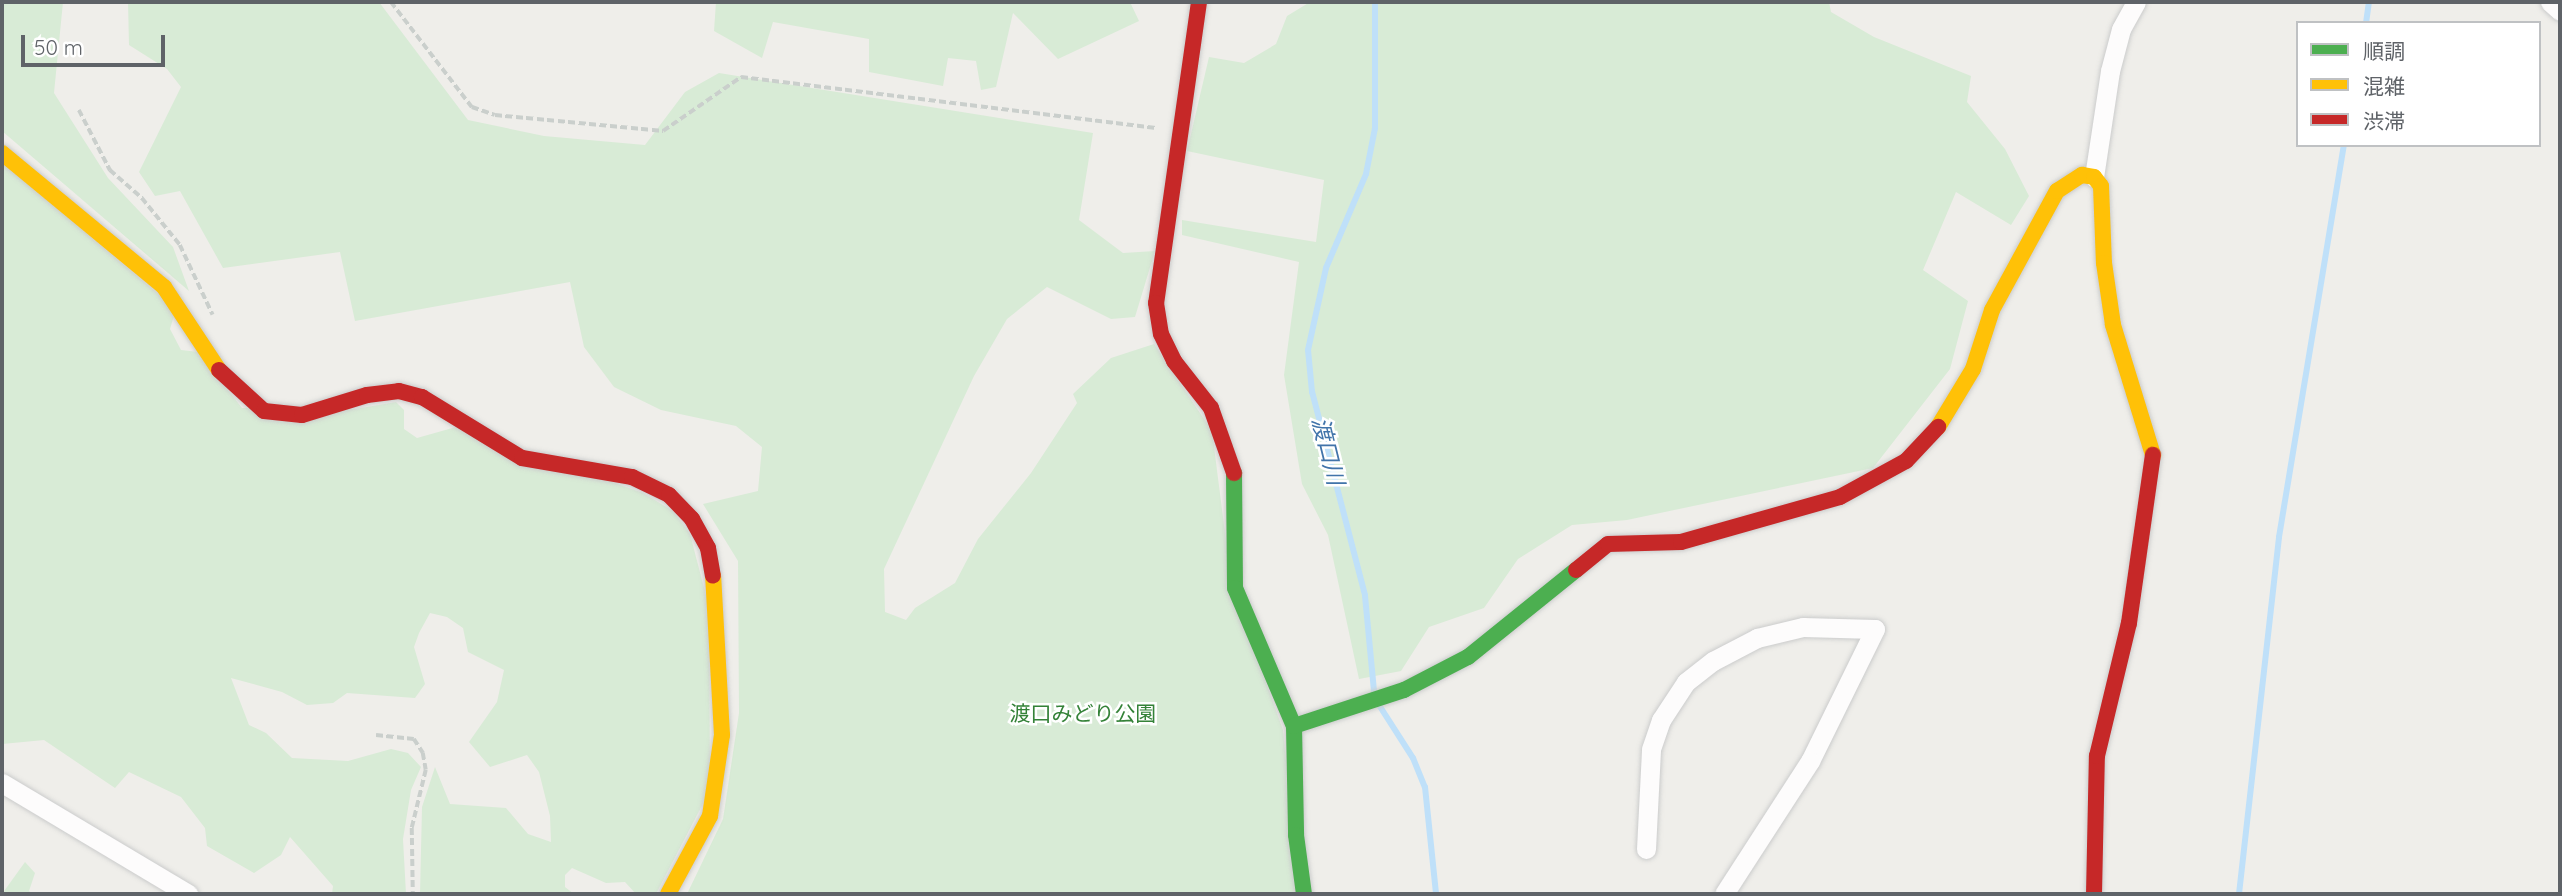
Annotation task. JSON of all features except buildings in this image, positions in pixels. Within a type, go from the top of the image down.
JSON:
[{"type":"street","points":[[1199,2],[1156,303],[1161,334],[1225,436],[1234,466],[1235,588],[1276,676],[1294,726],[1296,835],[1304,894]]},
{"type":"street","points":[[2094,177],[2110,71],[2120,29],[2136,2]]},
{"type":"street","points":[[2550,2],[2560,11]]},
{"type":"street","points":[[2,153],[164,286],[223,375],[241,396],[264,411],[302,415],[367,395],[399,391],[422,397],[522,458],[632,477],[669,495],[692,519],[708,548],[714,580],[722,735],[710,816],[668,894]]},
{"type":"street","points":[[1294,726],[1404,690],[1468,657],[1608,544],[1681,541],[1796,513],[1840,497],[1906,461],[1941,424],[1973,369],[1992,310],[2059,189],[2082,175],[2094,177],[2101,186],[2104,263],[2113,325],[2154,450],[2130,623],[2097,756],[2094,894]]},
{"type":"street","points":[[1646,849],[1651,749],[1661,720],[1686,682],[1713,661],[1757,638],[1803,627],[1875,629],[1810,761],[1724,894]]},
{"type":"street","points":[[2,783],[188,894]]},
{"type":"path","points":[[391,2],[472,107],[495,115],[663,131],[741,77],[1179,131]]},
{"type":"path","points":[[79,110],[110,170],[142,198],[180,245],[215,319]]},
{"type":"path","points":[[376,734],[414,739],[423,753],[426,770],[412,828],[413,894]]},
{"type":"green space","points":[[2,2],[63,2],[54,93],[108,178],[173,247],[189,291],[2,131]]},
{"type":"green space","name":"渡口みどり公園","points":[[128,2],[379,2],[468,120],[544,136],[645,145],[685,92],[719,73],[1093,133],[1079,220],[1123,253],[1155,251],[1135,317],[1111,319],[1047,287],[1007,319],[974,376],[884,569],[885,612],[906,620],[915,608],[955,583],[978,539],[1031,473],[1077,403],[1073,394],[1111,358],[1154,344],[1212,431],[1232,588],[1283,730],[1299,894],[687,894],[723,819],[739,713],[738,561],[703,504],[758,491],[762,447],[736,426],[661,410],[614,387],[584,347],[570,282],[355,321],[340,252],[223,268],[180,191],[155,196],[139,172],[181,87],[167,69],[129,45]]},
{"type":"green space","points":[[716,2],[1130,2],[1139,21],[1058,59],[1013,13],[996,87],[981,90],[976,61],[948,58],[943,86],[869,72],[869,39],[773,22],[762,58],[714,31]]},
{"type":"green space","points":[[1310,2],[1829,2],[1831,12],[1874,37],[1971,76],[1967,102],[2005,149],[2029,196],[2011,225],[1956,192],[1923,270],[1968,301],[1950,369],[1873,468],[1627,520],[1572,525],[1518,559],[1484,608],[1429,627],[1401,671],[1359,679],[1328,535],[1302,484],[1284,375],[1299,262],[1182,235],[1182,220],[1316,242],[1324,180],[1187,151],[1209,57],[1244,63],[1276,44],[1287,16]]},
{"type":"green space","points":[[2,162],[176,309],[170,329],[181,350],[198,352],[242,408],[355,409],[396,402],[404,410],[404,429],[417,438],[456,427],[643,493],[673,511],[690,534],[709,607],[710,790],[656,894],[636,894],[625,882],[606,883],[572,868],[565,875],[565,887],[574,894],[420,894],[422,807],[435,767],[450,804],[506,808],[528,834],[551,842],[550,816],[539,772],[527,755],[490,767],[469,742],[497,702],[504,670],[468,652],[463,628],[447,617],[430,613],[414,647],[425,684],[415,698],[347,693],[333,703],[307,705],[282,692],[231,678],[249,725],[266,733],[292,758],[348,761],[391,749],[408,753],[421,767],[411,790],[403,839],[406,894],[332,894],[333,886],[290,837],[281,855],[254,873],[207,846],[205,828],[181,797],[129,772],[115,788],[44,740],[2,744]]},
{"type":"green space","points":[[25,862],[35,873],[29,891],[33,894],[2,894]]},
{"type":"waterway","name":"渡口川","points":[[1374,691],[1365,595],[1312,392],[1308,350],[1326,268],[1366,174],[1375,128],[1375,2]]},
{"type":"waterway","points":[[2366,21],[2369,2]]},
{"type":"waterway","points":[[2239,894],[2279,537],[2344,147]]},
{"type":"waterway","name":"渡口川","points":[[1379,705],[1413,758],[1425,787],[1436,894]]},
{"type":"traffic: fast","points":[[1234,473],[1235,588],[1294,726],[1296,835],[1304,894]]},
{"type":"traffic: fast","points":[[1294,726],[1404,690],[1468,657],[1576,570]]},
{"type":"traffic: slow","points":[[2,153],[164,287],[219,370]]},
{"type":"traffic: slow","points":[[1938,427],[1973,369],[1992,310],[2057,191],[2082,175],[2094,177],[2101,186],[2104,263],[2113,325],[2153,455]]},
{"type":"traffic: slow","points":[[668,894],[710,816],[722,735],[713,576]]},
{"type":"traffic: jam","points":[[1199,2],[1156,303],[1161,334],[1174,361],[1211,408],[1234,473]]},
{"type":"traffic: jam","points":[[219,370],[264,411],[302,415],[367,395],[399,391],[422,397],[522,458],[632,477],[669,495],[692,519],[708,548],[713,576]]},
{"type":"traffic: jam","points":[[1576,570],[1608,544],[1681,542],[1840,497],[1906,461],[1938,427]]},
{"type":"traffic: jam","points":[[2094,894],[2097,756],[2129,623],[2153,455]]}]
